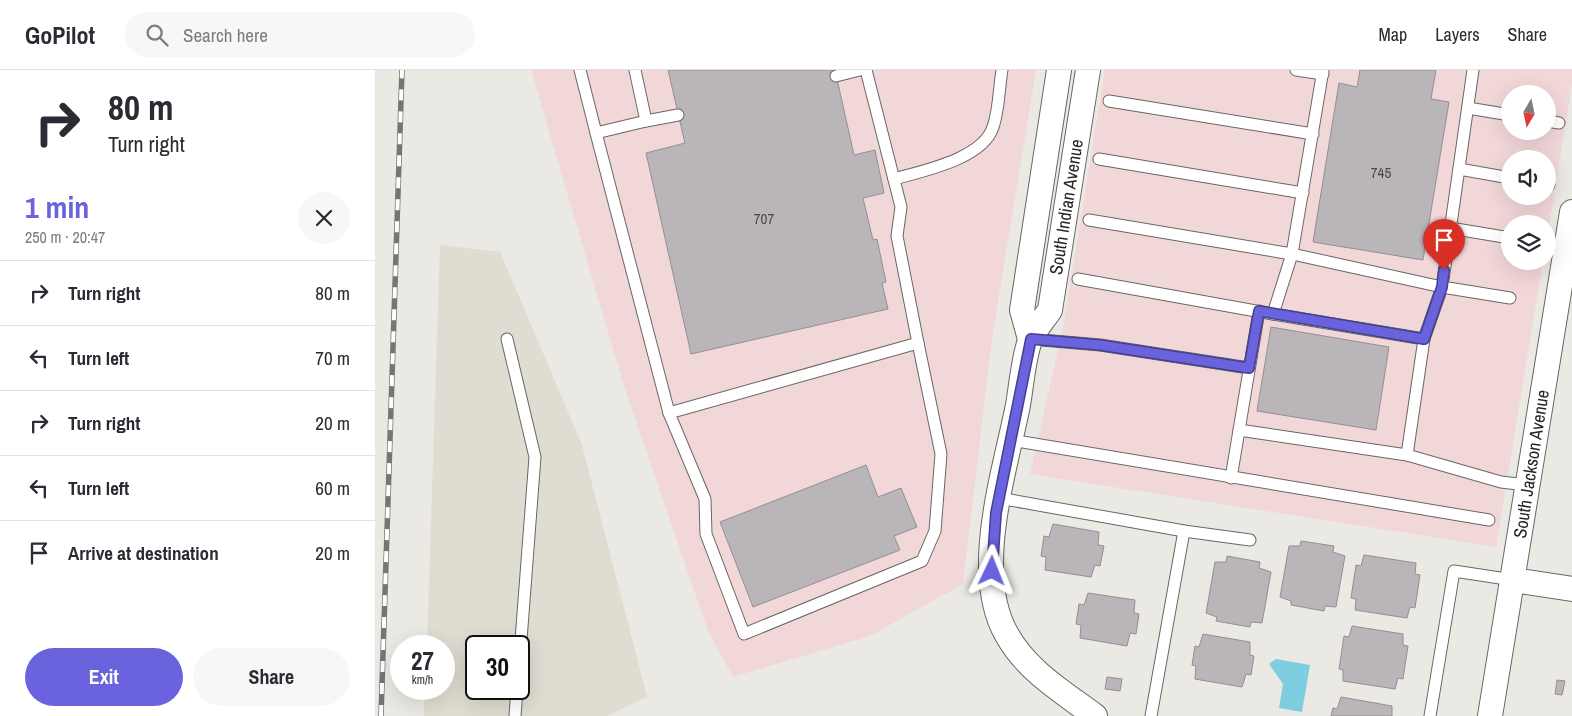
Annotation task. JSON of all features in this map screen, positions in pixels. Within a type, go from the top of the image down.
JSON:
[{"type":"street","name":"South Indian Avenue","points":[[1031,339],[1022,310],[1059,70]]},
{"type":"street","name":"South Indian Avenue","points":[[1088,70],[1050,310],[1031,339],[999,498],[991,559],[995,607],[1006,634],[1023,659],[1043,678],[1095,716]]},
{"type":"street","name":"South Jackson Avenue","points":[[1490,716],[1572,212]]},
{"type":"street","points":[[1513,580],[1572,589]]},
{"type":"lane","points":[[580,70],[669,413],[705,499],[706,534],[744,634],[922,561],[935,531],[941,454],[897,236],[901,207],[866,70]]},
{"type":"lane","points":[[635,70],[646,121]]},
{"type":"lane","points":[[836,76],[860,70]]},
{"type":"lane","points":[[894,179],[945,165],[983,142],[993,128],[1002,70]]},
{"type":"lane","points":[[1273,314],[1292,254],[1323,72],[1296,70]]},
{"type":"lane","points":[[1407,456],[1424,339],[1442,287],[1473,70]]},
{"type":"lane","points":[[1109,101],[1313,134]]},
{"type":"lane","points":[[1468,108],[1501,113]]},
{"type":"lane","points":[[596,133],[679,115]]},
{"type":"lane","points":[[1099,160],[1303,194]]},
{"type":"lane","points":[[1459,170],[1501,177]]},
{"type":"lane","points":[[1089,220],[1292,254],[1442,287],[1510,298]]},
{"type":"lane","points":[[1450,228],[1501,236]]},
{"type":"lane","points":[[1079,279],[1424,339]]},
{"type":"lane","points":[[1231,478],[1259,311]]},
{"type":"lane","points":[[507,339],[535,457],[521,635]]},
{"type":"lane","points":[[1031,339],[1100,345],[1249,368]]},
{"type":"lane","points":[[669,413],[918,343]]},
{"type":"lane","points":[[1239,430],[1407,456],[1501,482],[1527,485]]},
{"type":"lane","points":[[1011,440],[1489,520]]},
{"type":"lane","points":[[999,498],[1184,531],[1250,540]]},
{"type":"lane","points":[[1151,716],[1184,531]]},
{"type":"lane","points":[[1430,716],[1454,571],[1513,580]]},
{"type":"lane","points":[[515,716],[516,700]]},
{"type":"shaded area","points":[[531,70],[1036,70],[992,338],[963,584],[870,636],[733,677],[708,631],[623,383]]},
{"type":"shaded area","points":[[1105,70],[1572,70],[1572,84],[1556,183],[1556,150],[1501,150],[1501,205],[1553,205],[1551,215],[1501,215],[1501,270],[1542,270],[1496,547],[1030,474],[1063,328]]},
{"type":"shaded area","points":[[440,245],[500,252],[582,445],[647,697],[607,716],[424,716],[425,700],[455,700],[455,635],[427,635]]},
{"type":"water","points":[[1276,659],[1310,665],[1302,712],[1279,708],[1283,684],[1269,664]]},
{"type":"building","points":[[668,70],[835,70],[854,155],[875,150],[884,193],[863,198],[873,240],[877,239],[886,282],[882,283],[888,309],[691,354],[646,153],[685,143]]},
{"type":"building","points":[[1360,70],[1436,70],[1431,99],[1449,102],[1423,260],[1313,242],[1339,83],[1357,87]]},
{"type":"building","points":[[1271,327],[1389,347],[1376,430],[1257,411]]},
{"type":"building","points":[[866,465],[878,497],[901,488],[917,527],[894,536],[900,550],[753,607],[720,522]]},
{"type":"building","points":[[1053,524],[1099,532],[1098,545],[1104,546],[1100,566],[1095,565],[1091,577],[1045,570],[1046,557],[1041,556],[1044,536],[1049,537]]},
{"type":"building","points":[[1301,541],[1334,546],[1333,552],[1345,556],[1336,607],[1325,606],[1324,611],[1291,605],[1291,601],[1280,597],[1289,546],[1300,546]]},
{"type":"building","points":[[1364,555],[1416,563],[1415,574],[1420,575],[1415,608],[1410,607],[1407,618],[1355,610],[1356,599],[1351,598],[1356,565],[1361,566]]},
{"type":"building","points":[[1227,556],[1260,562],[1259,568],[1271,572],[1262,623],[1251,622],[1250,627],[1216,621],[1217,617],[1206,613],[1215,562],[1226,562]]},
{"type":"building","points":[[1088,593],[1135,600],[1134,613],[1139,614],[1136,634],[1130,633],[1127,646],[1080,638],[1081,625],[1076,624],[1079,604],[1084,605]]},
{"type":"building","points":[[1352,626],[1403,634],[1403,645],[1408,646],[1403,679],[1398,678],[1395,689],[1343,681],[1343,670],[1339,669],[1344,636],[1349,637]]},
{"type":"building","points":[[1203,634],[1250,642],[1250,655],[1254,656],[1251,675],[1246,674],[1242,687],[1195,679],[1196,666],[1192,665],[1195,646],[1199,647]]},
{"type":"building","points":[[1107,677],[1122,679],[1120,691],[1105,689]]},
{"type":"building","points":[[1557,680],[1565,681],[1562,695],[1555,694]]},
{"type":"building","points":[[1341,697],[1392,706],[1392,716],[1331,716],[1333,708],[1337,709]]},
{"type":"railway","points":[[381,716],[402,70]]},
{"type":"route","points":[[992,571],[991,559],[996,513],[1031,339],[1100,345],[1249,368],[1259,311],[1424,339],[1442,287],[1444,270]]}]
